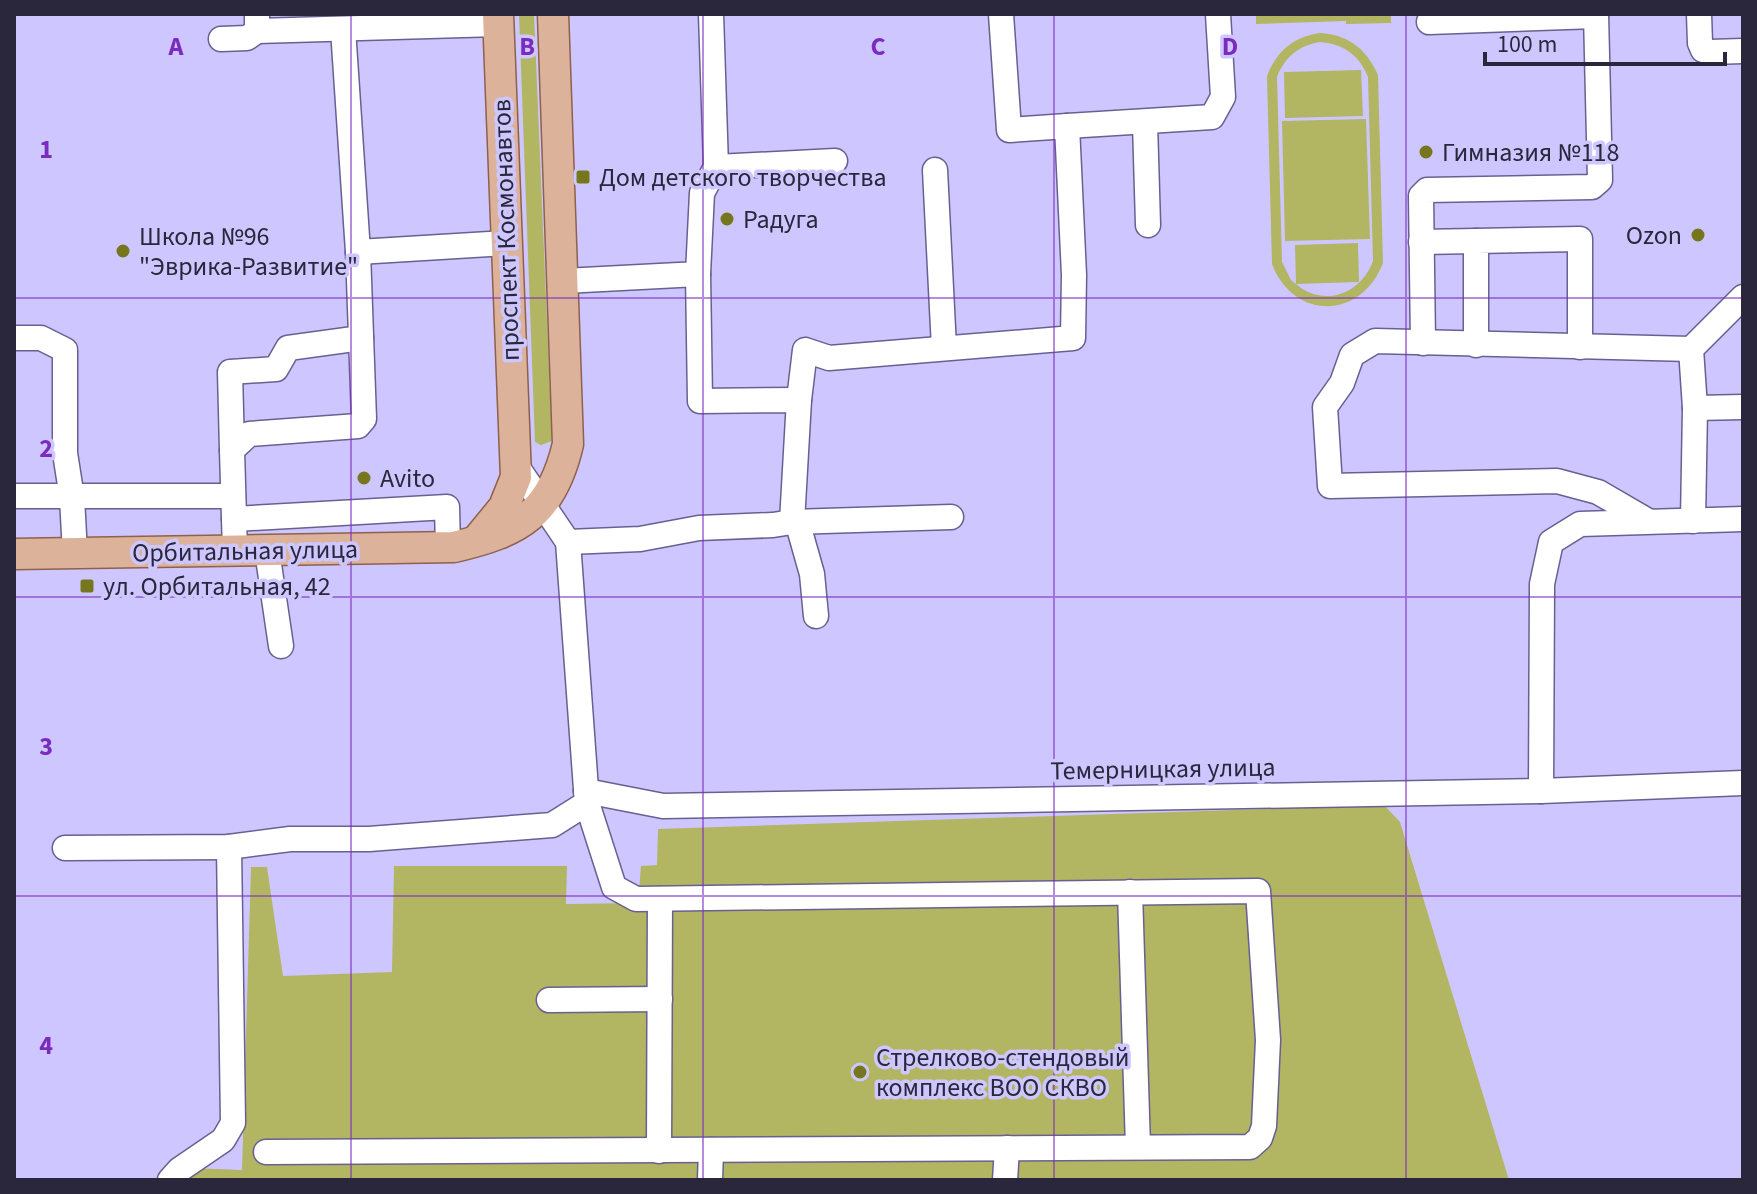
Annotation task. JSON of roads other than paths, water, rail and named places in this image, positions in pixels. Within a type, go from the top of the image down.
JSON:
[{"type":"main road","points":[[462,544],[507,532],[541,506],[555,486],[568,444],[553,14]]},
{"type":"main road","name":"проспект Космонавтов","points":[[462,544],[504,507],[516,477],[498,19]]},
{"type":"main road","points":[[516,456],[523,453],[542,457],[552,455],[568,444]]},
{"type":"main road","name":"Орбитальная улица","points":[[14,554],[235,552],[462,544]]},
{"type":"street","points":[[711,14],[716,167],[702,193],[698,274],[700,401],[799,400]]},
{"type":"street","points":[[1001,14],[1009,130],[1212,117],[1223,97],[1218,14]]},
{"type":"street","points":[[1699,14],[1703,50],[1743,51]]},
{"type":"street","points":[[1423,343],[1421,196],[1427,190],[1592,187],[1600,180],[1596,15],[1429,22]]},
{"type":"street","points":[[221,39],[247,38],[257,23],[343,29],[498,19]]},
{"type":"street","points":[[232,450],[249,434],[358,426],[364,419],[358,252],[343,29]]},
{"type":"street","points":[[1145,123],[1148,225]]},
{"type":"street","points":[[816,616],[812,574],[795,522],[799,400],[805,350],[829,358],[1073,338],[1074,275],[1067,126]]},
{"type":"street","points":[[716,167],[835,161]]},
{"type":"street","points":[[935,170],[944,348]]},
{"type":"street","points":[[1421,242],[1580,239],[1580,347]]},
{"type":"street","points":[[1476,241],[1476,345]]},
{"type":"street","points":[[358,252],[506,243]]},
{"type":"street","points":[[564,281],[698,274]]},
{"type":"street","points":[[1648,521],[1598,492],[1557,481],[1330,486],[1325,407],[1342,383],[1352,355],[1375,341],[1691,349],[1743,297]]},
{"type":"street","points":[[14,338],[41,338],[65,350],[65,453],[72,498],[75,553]]},
{"type":"street","points":[[235,552],[230,372],[276,369],[288,348],[361,338]]},
{"type":"street","points":[[1691,349],[1695,408],[1693,521]]},
{"type":"street","points":[[1695,408],[1743,407]]},
{"type":"street","points":[[266,1152],[1250,1147],[1260,1138],[1264,1126],[1268,1040],[1258,891],[636,899],[614,887],[586,797],[568,542],[541,506],[516,456]]},
{"type":"street","points":[[14,496],[233,508],[447,507],[462,544]]},
{"type":"street","points":[[568,542],[640,539],[699,528],[951,517]]},
{"type":"street","points":[[1541,791],[1542,584],[1551,542],[1580,524],[1743,519]]},
{"type":"street","points":[[267,551],[281,646]]},
{"type":"street","name":"Темерницкая улица","points":[[586,797],[663,806],[1541,791],[1743,783]]},
{"type":"street","points":[[65,848],[229,847],[290,839],[369,839],[552,825],[586,797]]},
{"type":"street","points":[[170,1180],[179,1170],[223,1140],[233,1123],[229,847]]},
{"type":"street","points":[[1130,892],[1138,1147]]},
{"type":"street","points":[[659,1151],[660,899]]},
{"type":"street","points":[[549,1000],[660,999]]},
{"type":"street","points":[[1005,1180],[1007,1148]]},
{"type":"street","points":[[710,1180],[711,1150]]},
{"type":"place","name":"Гимназия №118","points":[[1426,152]]},
{"type":"place","name":"Дом детского творчества","points":[[583,177]]},
{"type":"place","name":"Радуга","points":[[727,219]]},
{"type":"place","name":"Ozon","points":[[1698,235]]},
{"type":"place","name":"Школа №96 \"Эврика-Развитие\"","points":[[123,251]]},
{"type":"place","name":"Avito","points":[[364,478]]},
{"type":"place","name":"ул. Орбитальная, 42","points":[[87,586]]},
{"type":"place","name":"Стрелково-стендовый комплекс ВОО СКВО","points":[[860,1072]]}]
